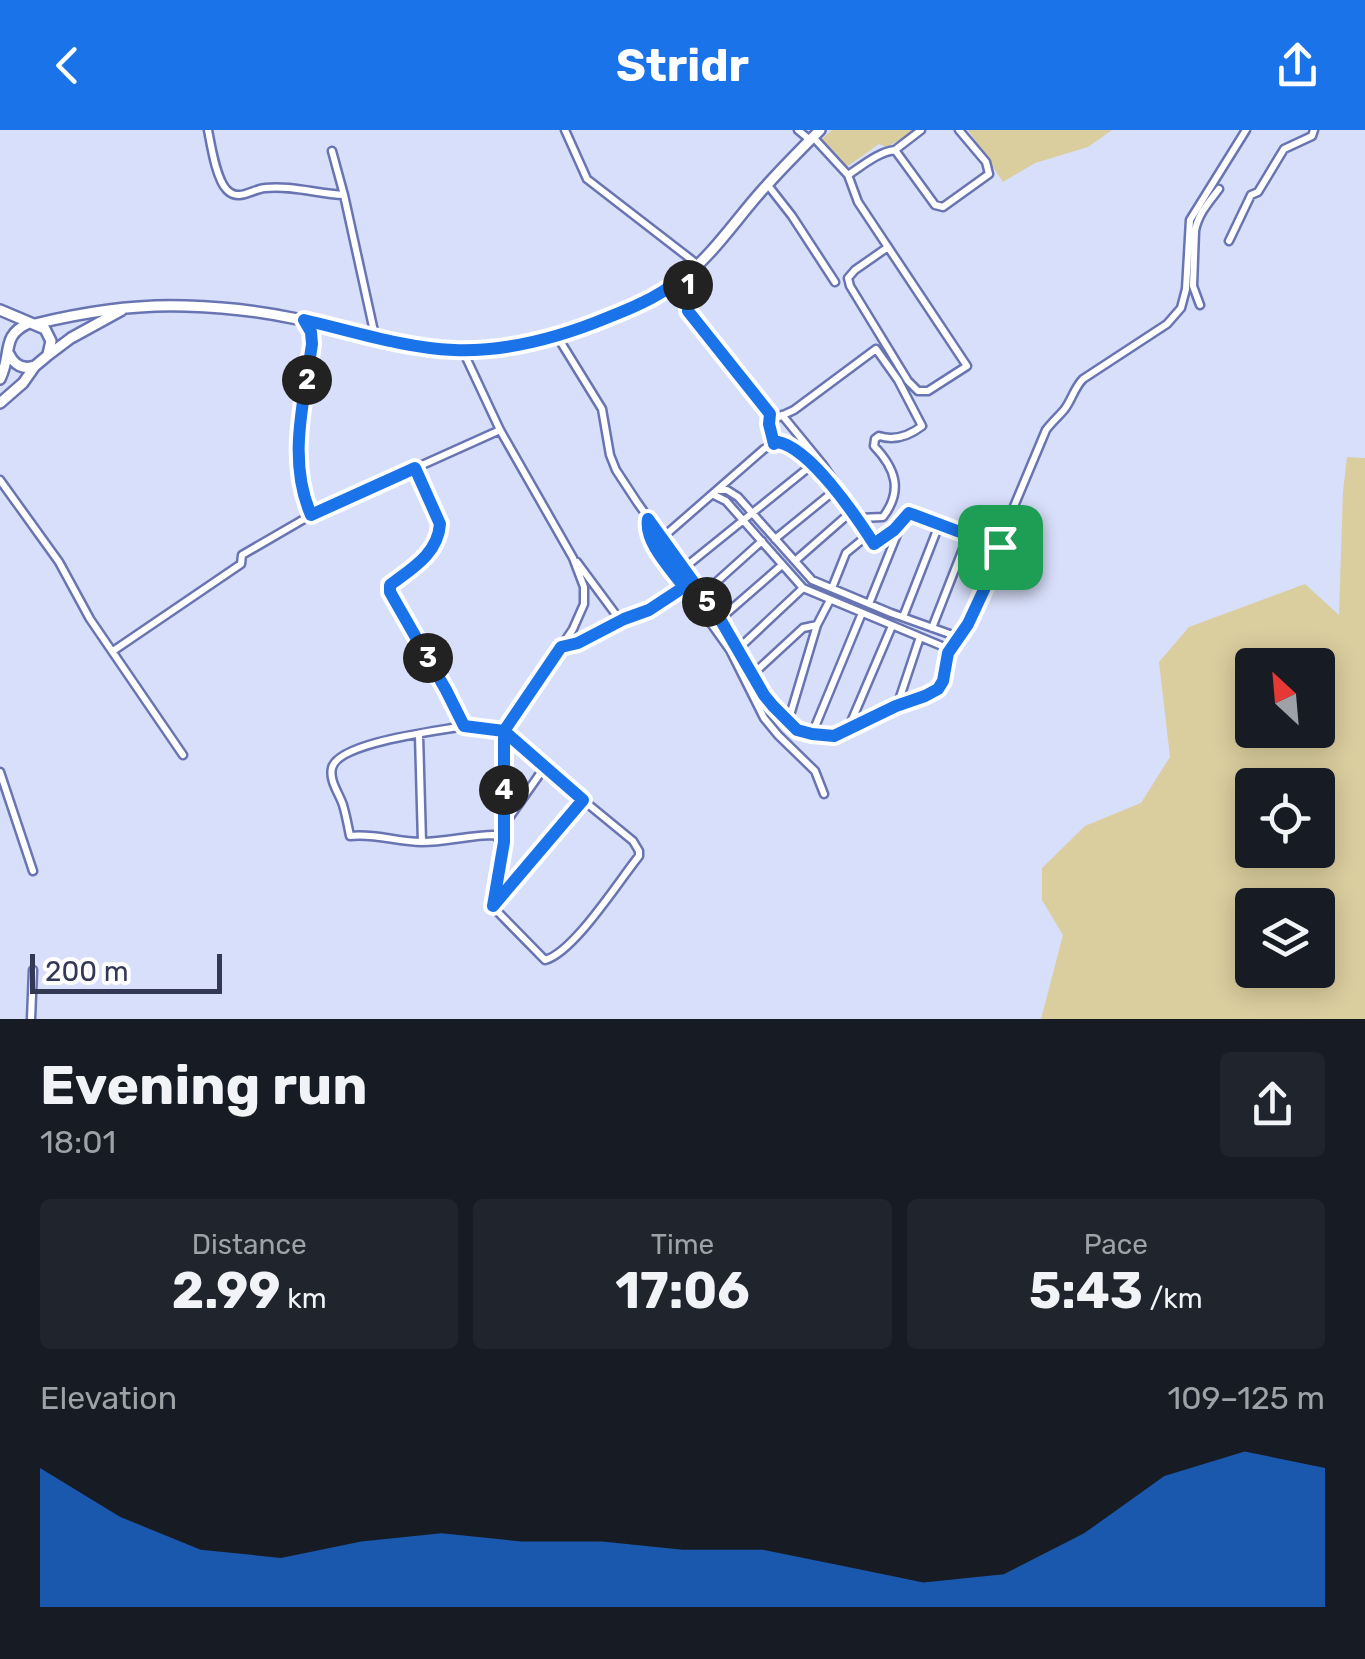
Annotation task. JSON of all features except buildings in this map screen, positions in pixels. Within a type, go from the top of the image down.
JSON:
[{"type":"main road","points":[[0,379],[10,335],[32,324],[104,310],[186,306],[304,320],[414,345],[462,350],[501,348],[575,332],[637,306],[680,280],[814,136]]},
{"type":"main road","points":[[0,403],[47,356],[125,309]]},
{"type":"main road","points":[[0,310],[45,329],[50,349],[47,356]]},
{"type":"main road","points":[[0,336],[16,364],[35,366]]},
{"type":"street","points":[[208,130],[215,165],[224,186],[234,194],[250,194],[265,188],[344,194]]},
{"type":"street","points":[[565,130],[587,179],[697,264]]},
{"type":"street","points":[[798,130],[814,136],[848,176],[858,202],[968,366],[928,391],[918,391],[908,381],[850,286],[848,278],[854,270],[888,247]]},
{"type":"street","points":[[848,176],[873,158],[895,150],[921,130]]},
{"type":"street","points":[[895,150],[935,205],[942,207],[989,174],[986,162],[958,130]]},
{"type":"street","points":[[557,336],[602,409],[616,470],[720,619],[764,695],[797,730],[834,736],[938,689],[950,649],[978,604],[1006,523],[1046,430],[1064,410],[1076,386],[1167,324],[1180,308],[1186,290],[1190,220],[1246,130]]},
{"type":"street","points":[[1228,241],[1251,195],[1258,192],[1284,148],[1312,136],[1314,130]]},
{"type":"street","points":[[332,151],[375,336]]},
{"type":"street","points":[[767,184],[835,282]]},
{"type":"street","points":[[1200,305],[1193,286],[1196,222],[1219,188]]},
{"type":"street","points":[[688,272],[688,311],[770,414],[779,417],[782,415],[794,410],[876,349],[922,426],[913,433],[876,439],[874,446],[894,476],[896,492],[883,517],[859,518],[782,415]]},
{"type":"street","points":[[304,320],[312,344],[298,457],[302,494],[311,515]]},
{"type":"street","points":[[462,350],[500,430],[573,558],[617,616],[624,619]]},
{"type":"street","points":[[770,414],[774,444]]},
{"type":"street","points":[[113,652],[242,564],[242,555],[311,515],[500,430]]},
{"type":"street","points":[[662,538],[764,449],[778,442],[813,464],[874,544],[909,513],[1000,547]]},
{"type":"street","points":[[684,568],[813,464]]},
{"type":"street","points":[[415,468],[440,524],[440,533],[419,563],[390,585],[390,592],[464,726]]},
{"type":"street","points":[[0,480],[59,562],[90,620],[183,755]]},
{"type":"street","points":[[716,493],[727,490],[738,496],[812,580],[958,637]]},
{"type":"street","points":[[775,538],[834,490]]},
{"type":"street","points":[[716,493],[802,588],[950,649]]},
{"type":"street","points":[[795,562],[851,512]]},
{"type":"street","points":[[648,519],[650,538],[730,650],[764,718],[815,771],[824,794]]},
{"type":"street","points":[[870,604],[902,521]]},
{"type":"street","points":[[903,617],[939,525]]},
{"type":"street","points":[[832,588],[846,553],[868,535]]},
{"type":"street","points":[[932,628],[968,536]]},
{"type":"street","points":[[703,594],[762,541]]},
{"type":"street","points":[[493,906],[504,842],[504,731],[561,647],[584,604],[584,586],[573,558]]},
{"type":"street","points":[[720,619],[782,565]]},
{"type":"street","points":[[561,647],[649,610],[684,587]]},
{"type":"street","points":[[737,649],[802,588]]},
{"type":"street","points":[[788,722],[818,625],[830,600]]},
{"type":"street","points":[[812,734],[862,614]]},
{"type":"street","points":[[752,675],[802,628],[818,625]]},
{"type":"street","points":[[848,729],[892,626]]},
{"type":"street","points":[[896,706],[920,637]]},
{"type":"street","points":[[493,906],[545,960],[551,959],[574,940],[639,852],[632,840],[504,731],[464,726],[370,744],[336,759],[331,769],[350,836],[370,834],[422,842],[494,835],[504,842]]},
{"type":"street","points":[[419,734],[422,842]]},
{"type":"street","points":[[504,826],[544,768]]},
{"type":"street","points":[[0,772],[33,871]]},
{"type":"street","points":[[493,906],[583,800]]},
{"type":"street","points":[[31,1019],[33,970]]},
{"type":"shaded area","points":[[832,130],[916,130],[887,147],[879,144],[845,168],[821,140]]},
{"type":"shaded area","points":[[968,130],[1112,130],[1088,147],[1035,163],[1003,182]]},
{"type":"shaded area","points":[[1347,457],[1365,458],[1365,1019],[1041,1019],[1063,935],[1042,900],[1042,868],[1085,826],[1141,803],[1170,757],[1159,662],[1189,627],[1305,584],[1339,615]]},
{"type":"route","points":[[1000,547],[909,513],[874,544],[813,464],[794,448],[774,444],[770,414],[688,311],[688,272],[637,306],[575,332],[501,348],[454,350],[414,345],[304,320],[312,344],[298,457],[302,494],[311,515],[415,468],[440,524],[440,533],[419,563],[390,585],[390,592],[464,726],[504,731],[583,800],[493,906],[504,842],[504,731],[561,647],[649,610],[684,587],[650,538],[648,519],[720,619],[764,695],[797,730],[824,736],[834,736],[938,689],[948,653],[968,624],[1000,547]]}]
